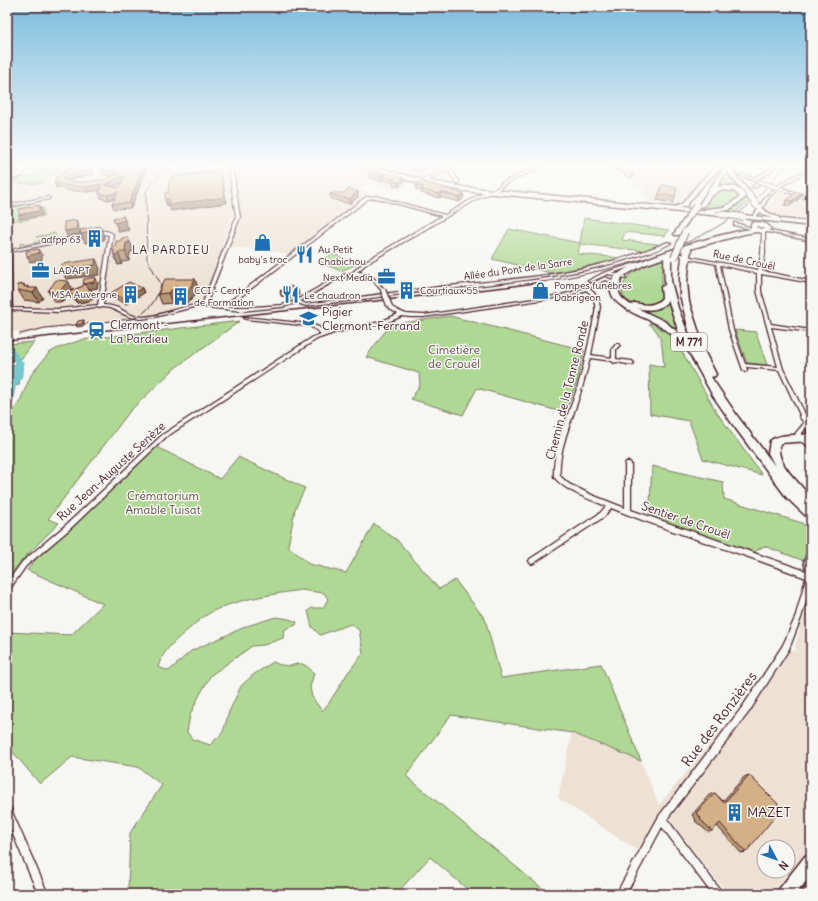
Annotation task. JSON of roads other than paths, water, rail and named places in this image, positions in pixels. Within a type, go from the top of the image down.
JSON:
[{"type":"highway","points":[[677,208],[682,206]]},
{"type":"highway","points":[[701,208],[727,209],[731,206]]},
{"type":"highway","points":[[754,206],[760,222],[776,219]]},
{"type":"highway","name":"M 771","points":[[701,208],[677,234],[670,250],[676,293],[685,318],[711,371],[740,417],[786,477],[811,506]]},
{"type":"highway","name":"M 771","points":[[692,216],[671,258],[667,270],[668,284],[674,307],[698,362],[747,438],[792,495],[811,514]]},
{"type":"highway","points":[[688,255],[683,275],[684,293],[688,315],[696,334],[697,344]]},
{"type":"highway","points":[[620,278],[619,294],[623,299],[637,306],[653,307],[660,305],[666,298],[664,276],[667,270]]},
{"type":"highway","points":[[620,278],[614,293],[619,301],[662,324],[673,332],[698,362]]},
{"type":"highway","points":[[786,477],[773,453],[774,444],[777,440],[785,438],[806,439]]},
{"type":"highway","points":[[792,495],[811,519]]},
{"type":"highway","points":[[786,894],[811,862]]},
{"type":"main road","points":[[643,206],[754,216],[760,222]]},
{"type":"main road","points":[[666,206],[677,208],[701,208],[724,214]]},
{"type":"main road","points":[[744,216],[751,221],[760,222]]},
{"type":"main road","points":[[744,216],[760,222]]},
{"type":"main road","points":[[776,219],[811,223]]},
{"type":"main road","points":[[620,278],[652,261],[688,255],[760,222]]},
{"type":"street","points":[[204,306],[238,217],[236,206]]},
{"type":"street","points":[[224,307],[356,206]]},
{"type":"street","points":[[409,206],[445,216]]},
{"type":"street","points":[[354,273],[362,265],[463,206]]},
{"type":"street","points":[[765,206],[760,222],[763,254],[759,273],[759,291],[781,369],[811,433]]},
{"type":"street","points":[[7,219],[8,249],[13,248],[16,250]]},
{"type":"street","points":[[735,224],[740,226],[760,222],[780,232],[811,240]]},
{"type":"street","points":[[100,307],[111,234],[109,232],[102,232],[16,250],[8,255],[9,309],[60,310],[112,307],[131,316],[142,318],[165,314],[183,308],[204,306],[240,309],[283,306],[296,301],[338,278],[354,273],[361,273],[370,277],[379,284],[390,307],[394,311],[402,314],[422,316],[561,296],[605,278],[620,278]]},
{"type":"street","name":"Allée du Pont de la Sarre","points":[[296,301],[306,305],[547,275],[605,264],[640,254],[669,243]]},
{"type":"street","name":"Rue de Crouël","points":[[688,255],[718,264],[811,282]]},
{"type":"street","points":[[584,287],[607,273],[646,261],[652,261]]},
{"type":"street","points":[[718,264],[731,330],[744,367],[781,369]]},
{"type":"street","points":[[607,273],[620,278]]},
{"type":"street","name":"Chemin de la Tonne Ronde","points":[[558,478],[557,470],[560,452],[588,356],[597,304],[593,293],[584,287]]},
{"type":"street","name":"Rue Jean-Auguste Senèze","points":[[7,588],[24,564],[69,526],[164,436],[304,345],[324,334],[385,322],[402,314]]},
{"type":"street","points":[[246,318],[310,325],[324,334]]},
{"type":"street","points":[[768,325],[811,331]]},
{"type":"street","points":[[614,360],[614,349],[618,345]]},
{"type":"street","points":[[588,356],[632,364]]},
{"type":"street","points":[[802,416],[811,417]]},
{"type":"street","points":[[806,424],[798,434],[806,439],[811,446]]},
{"type":"street","points":[[628,464],[628,512]]},
{"type":"street","name":"Sentier de Crouël","points":[[558,478],[568,486],[610,505],[810,576]]},
{"type":"street","points":[[532,560],[602,515],[610,505]]},
{"type":"street","name":"Rue des Ronzières","points":[[621,894],[662,819],[746,708],[786,647],[798,618],[810,576],[807,562],[811,550]]},
{"type":"street","points":[[7,810],[42,894]]},
{"type":"street","points":[[662,819],[718,894]]},
{"type":"water","points":[[22,363],[19,385],[7,387],[7,366]]},
{"type":"waterway","points":[[7,415],[12,384],[18,378],[20,364],[8,348]]},
{"type":"tram line","points":[[20,334],[45,328],[132,319],[147,310],[154,301],[161,284],[147,259],[146,206]]},
{"type":"railway","points":[[540,282],[620,266],[648,258],[701,236],[726,222],[748,206]]},
{"type":"railway","points":[[7,341],[540,282]]},
{"type":"railway","points":[[536,283],[540,282]]},
{"type":"place","name":"adfpp 63","points":[[94,239]]},
{"type":"place","name":"baby's troc","points":[[263,242]]},
{"type":"place","name":"Au Petit Chabichou","points":[[305,255]]},
{"type":"place","name":"LADAPT","points":[[40,270]]},
{"type":"place","name":"Next Media","points":[[386,277]]},
{"type":"place","name":"Courtiaux 55","points":[[407,290]]},
{"type":"place","name":"Pompes funèbres Dabrigeon","points":[[541,291]]},
{"type":"place","name":"MSA Auvergne","points":[[130,294]]},
{"type":"place","name":"Le chaudron","points":[[291,295]]},
{"type":"place","name":"CCI - Centre de Formation","points":[[181,296]]},
{"type":"place","name":"Pigier Clermont-Ferrand","points":[[309,318]]},
{"type":"place","name":"Clermont - La Pardieu","points":[[97,331]]},
{"type":"place","name":"MAZET","points":[[734,812]]},
{"type":"district","name":"LA PARDIEU","points":[[171,249]]},
{"type":"park label","name":"Cimetière de Crouël","points":[[454,356]]},
{"type":"park label","name":"Crématorium Amable Tuisat","points":[[163,502]]}]
